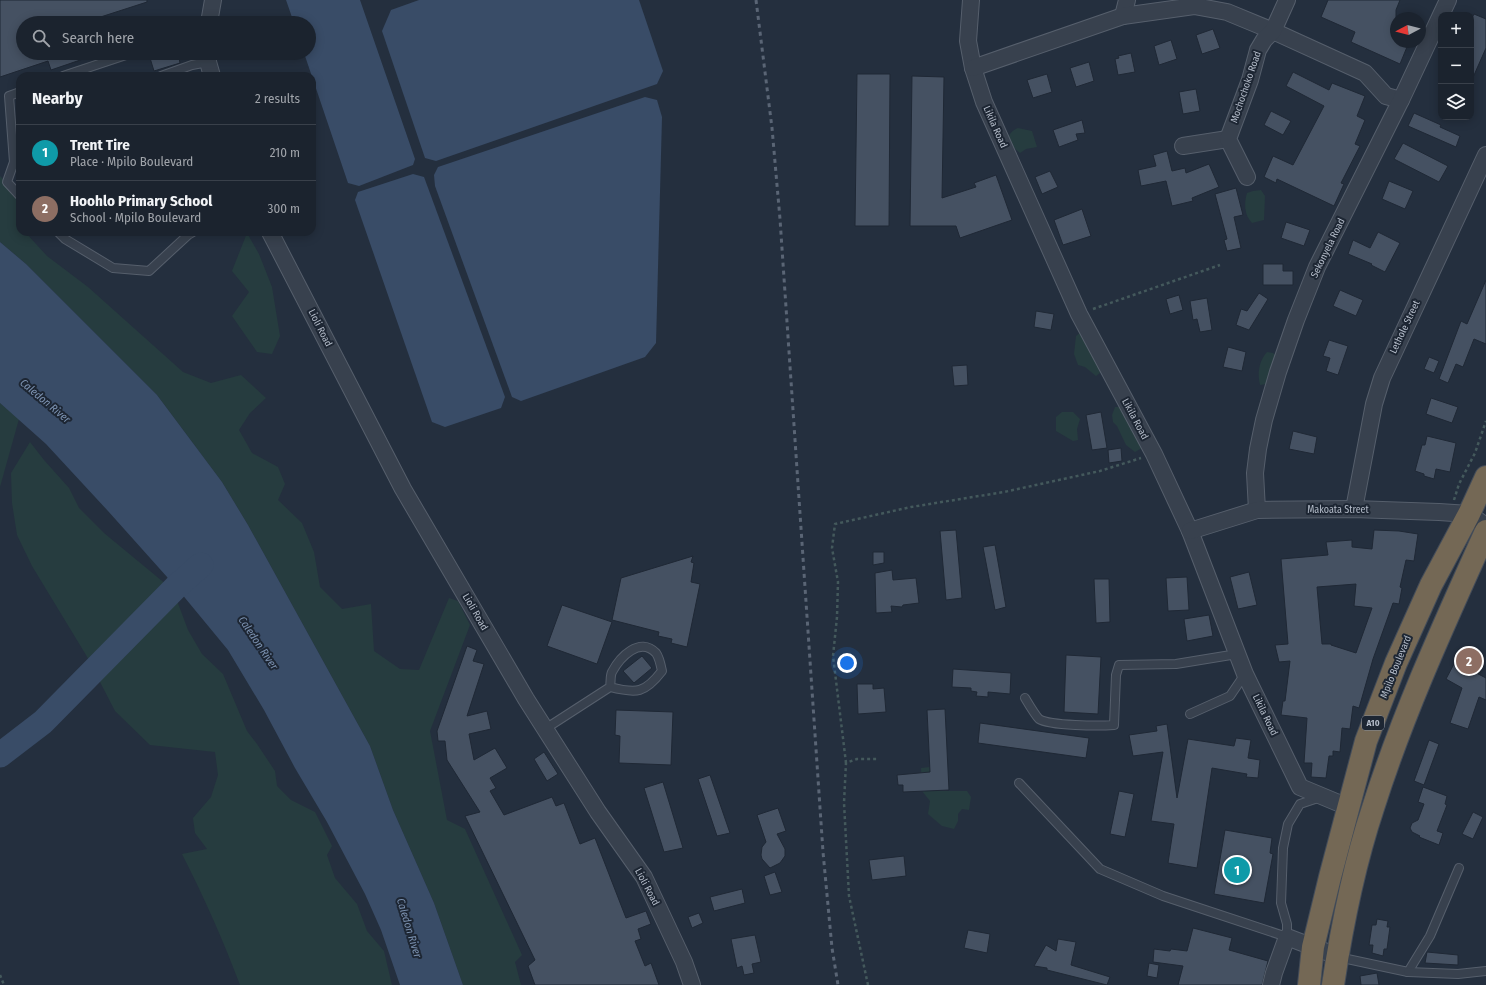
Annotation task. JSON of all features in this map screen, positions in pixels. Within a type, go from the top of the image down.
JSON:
[{"type":"highway","name":"Mpilo Boulevard","points":[[1309,985],[1313,947],[1366,741],[1396,663],[1431,585],[1468,518],[1486,477]]},
{"type":"highway","points":[[1333,985],[1355,871],[1372,808],[1430,657],[1486,531]]},
{"type":"street","points":[[210,16],[213,0]]},
{"type":"street","name":"Likila Road","points":[[971,0],[968,41],[973,68],[984,102],[1079,314],[1154,454],[1190,531],[1245,674],[1300,786],[1348,807]]},
{"type":"street","points":[[1123,16],[1127,0]]},
{"type":"street","name":"Mochochoko Road","points":[[1228,139],[1250,80],[1258,50],[1264,40],[1273,31],[1287,0]]},
{"type":"street","name":"Sekonyela Road","points":[[1257,510],[1255,472],[1258,449],[1272,391],[1283,357],[1317,267],[1448,0]]},
{"type":"street","points":[[973,68],[1123,16],[1194,6],[1227,12],[1273,31],[1365,73],[1386,96],[1400,100]]},
{"type":"street","points":[[1183,146],[1228,139],[1247,177]]},
{"type":"street","name":"Lethole Street","points":[[1354,509],[1374,404],[1382,378],[1486,155]]},
{"type":"street","name":"Lioli Road","points":[[272,236],[403,489],[526,699],[598,812],[644,877],[684,962],[692,985]]},
{"type":"street","name":"Makoata Street","points":[[1190,531],[1257,510],[1354,509],[1468,518]]},
{"type":"street","points":[[1271,985],[1287,937],[1338,956]]},
{"type":"lane","points":[[75,72],[111,60]]},
{"type":"lane","points":[[172,72],[192,65],[209,64]]},
{"type":"lane","points":[[16,93],[8,96],[14,162],[7,182],[16,192]]},
{"type":"lane","points":[[63,236],[113,268],[149,271],[187,236]]},
{"type":"lane","points":[[545,729],[610,687],[626,691],[639,690],[652,685],[662,671],[656,654],[648,648],[636,647],[626,653],[618,662],[612,674],[610,687]]},
{"type":"lane","points":[[1025,698],[1040,719],[1094,727],[1114,725],[1116,675],[1119,665],[1176,664],[1237,654]]},
{"type":"lane","points":[[1190,714],[1230,696],[1245,674]]},
{"type":"lane","points":[[1020,784],[1100,869],[1163,896],[1287,937],[1287,924],[1281,903],[1281,885],[1283,848],[1288,824],[1300,804],[1323,796]]},
{"type":"lane","points":[[1408,972],[1430,936],[1459,868]]},
{"type":"lane","points":[[1338,956],[1408,972],[1458,974],[1486,971]]},
{"type":"path","points":[[1079,314],[1220,265]]},
{"type":"path","points":[[1468,518],[1459,484],[1475,453],[1486,421]]},
{"type":"path","points":[[868,985],[849,896],[844,803],[846,763],[833,656],[837,617],[838,582],[832,548],[835,524],[911,507],[1004,492],[1100,471],[1154,454]]},
{"type":"path","points":[[846,763],[856,759],[877,759]]},
{"type":"path","points":[[0,975],[4,985]]},
{"type":"green space","points":[[1018,128],[1032,131],[1037,147],[1026,149],[1020,153],[1016,150],[1009,140],[1009,137],[1013,131]]},
{"type":"green space","points":[[0,176],[16,192],[16,236],[29,236],[47,256],[88,287],[183,372],[211,383],[241,375],[266,398],[250,413],[239,430],[252,453],[278,467],[285,484],[278,500],[302,523],[314,552],[320,587],[342,609],[371,604],[374,651],[400,669],[419,670],[449,598],[458,601],[470,625],[430,731],[447,820],[465,829],[522,955],[515,962],[521,985],[463,985],[434,903],[393,810],[370,746],[248,525],[222,482],[157,395],[26,264],[0,242]]},
{"type":"green space","points":[[1261,190],[1265,196],[1264,220],[1252,223],[1247,216],[1245,209],[1247,193]]},
{"type":"green space","points":[[246,236],[249,236],[259,254],[272,287],[280,336],[272,354],[257,352],[232,316],[249,292],[232,271]]},
{"type":"green space","points":[[1084,330],[1105,369],[1096,376],[1085,367],[1078,365],[1074,354],[1076,336]]},
{"type":"green space","points":[[1267,352],[1273,353],[1277,356],[1267,384],[1260,385],[1259,367]]},
{"type":"green space","points":[[0,403],[19,419],[0,487]]},
{"type":"green space","points":[[1115,407],[1122,407],[1130,427],[1139,438],[1142,448],[1135,452],[1126,445],[1117,426],[1113,422],[1112,415]]},
{"type":"green space","points":[[1062,412],[1073,412],[1080,419],[1077,429],[1078,440],[1073,441],[1056,431],[1056,417]]},
{"type":"green space","points":[[30,442],[69,488],[79,508],[104,533],[173,590],[188,630],[202,654],[223,674],[247,731],[275,771],[277,786],[291,800],[315,812],[332,846],[327,855],[335,878],[357,904],[367,931],[384,951],[392,985],[240,985],[213,919],[182,854],[207,849],[195,833],[193,818],[211,797],[218,775],[215,752],[150,745],[115,711],[86,655],[32,566],[17,535],[12,503],[11,473]]},
{"type":"green space","points":[[930,767],[931,791],[967,791],[971,797],[969,810],[962,809],[958,814],[958,821],[954,829],[942,826],[928,814],[930,801],[922,791],[921,768]]},
{"type":"water","points":[[286,0],[360,0],[415,159],[413,165],[359,186],[348,183],[316,88],[316,72],[310,72],[306,60],[316,60],[316,16],[292,16]]},
{"type":"water","points":[[419,0],[639,0],[663,71],[657,84],[436,161],[425,158],[382,31],[391,10]]},
{"type":"water","points":[[645,97],[657,100],[662,117],[656,343],[645,357],[521,401],[512,397],[435,186],[434,175],[438,167]]},
{"type":"water","points":[[413,174],[424,177],[505,397],[501,408],[445,427],[432,422],[355,200],[358,192]]},
{"type":"water","name":"Caledon River","points":[[0,242],[26,264],[157,395],[222,482],[248,525],[370,746],[393,810],[434,903],[463,985],[400,985],[381,930],[365,894],[327,822],[295,768],[264,710],[228,650],[176,587],[108,511],[46,444],[0,403]]},
{"type":"building","points":[[0,0],[147,0],[147,2],[104,16],[16,16],[16,60],[80,60],[51,70],[48,61],[0,77]]},
{"type":"building","points":[[1328,0],[1400,0],[1396,12],[1390,12],[1390,48],[1407,48],[1400,64],[1351,42],[1355,32],[1321,17]]},
{"type":"building","points":[[1474,14],[1486,19],[1486,48],[1474,75]]},
{"type":"building","points":[[1213,29],[1220,48],[1202,54],[1196,35]]},
{"type":"building","points":[[1171,40],[1177,59],[1159,65],[1154,46]]},
{"type":"building","points":[[1131,53],[1135,72],[1118,75],[1115,59],[1119,58],[1118,56]]},
{"type":"building","points":[[151,60],[179,60],[180,63],[154,71]]},
{"type":"building","points":[[1089,62],[1094,81],[1076,87],[1070,68]]},
{"type":"building","points":[[1293,72],[1329,90],[1332,83],[1365,96],[1357,116],[1365,120],[1355,144],[1360,146],[1341,183],[1344,184],[1334,206],[1277,179],[1276,183],[1264,177],[1273,156],[1293,165],[1324,106],[1286,86]]},
{"type":"building","points":[[857,74],[890,74],[889,226],[855,226]]},
{"type":"building","points":[[1047,74],[1052,92],[1033,98],[1027,80]]},
{"type":"building","points":[[912,76],[944,77],[942,198],[976,187],[974,183],[996,175],[1012,220],[960,238],[956,226],[910,226]]},
{"type":"building","points":[[1196,89],[1200,111],[1183,114],[1179,92]]},
{"type":"building","points":[[1271,111],[1291,121],[1283,135],[1264,125]]},
{"type":"building","points":[[1414,113],[1441,125],[1440,127],[1460,136],[1456,147],[1408,126]]},
{"type":"building","points":[[1082,120],[1085,133],[1076,134],[1078,140],[1059,147],[1053,130]]},
{"type":"building","points":[[1403,143],[1448,166],[1439,182],[1394,159]]},
{"type":"building","points":[[1167,151],[1172,171],[1185,168],[1186,173],[1209,164],[1219,187],[1192,198],[1193,201],[1172,206],[1166,181],[1141,186],[1138,170],[1156,166],[1153,155]]},
{"type":"building","points":[[1050,171],[1058,187],[1042,194],[1035,177]]},
{"type":"building","points":[[1389,181],[1413,191],[1405,209],[1382,199]]},
{"type":"building","points":[[1236,188],[1243,215],[1234,217],[1241,248],[1227,251],[1224,240],[1227,239],[1215,194]]},
{"type":"building","points":[[1082,209],[1091,236],[1063,245],[1054,220]]},
{"type":"building","points":[[1286,222],[1310,230],[1304,246],[1281,238]]},
{"type":"building","points":[[1378,232],[1400,243],[1385,272],[1371,265],[1372,264],[1348,254],[1353,240],[1370,248]]},
{"type":"building","points":[[1263,264],[1283,264],[1283,271],[1293,271],[1293,285],[1263,285]]},
{"type":"building","points":[[1486,280],[1486,344],[1474,339],[1463,367],[1456,364],[1448,383],[1439,379],[1461,321],[1467,324]]},
{"type":"building","points":[[1340,290],[1363,300],[1356,316],[1333,306]]},
{"type":"building","points":[[1259,293],[1268,299],[1249,330],[1236,325],[1241,309],[1247,311]]},
{"type":"building","points":[[1179,295],[1183,310],[1170,314],[1166,299]]},
{"type":"building","points":[[1207,298],[1212,330],[1200,332],[1197,319],[1193,320],[1190,301]]},
{"type":"building","points":[[1036,311],[1054,314],[1051,330],[1034,327]]},
{"type":"building","points":[[1329,340],[1348,346],[1338,375],[1326,371],[1330,358],[1323,356]]},
{"type":"building","points":[[1228,347],[1246,352],[1242,371],[1223,367]]},
{"type":"building","points":[[1429,357],[1439,361],[1434,373],[1424,369]]},
{"type":"building","points":[[967,365],[968,385],[954,386],[952,366]]},
{"type":"building","points":[[1431,398],[1458,407],[1452,423],[1426,414]]},
{"type":"building","points":[[1101,412],[1107,448],[1092,450],[1086,415]]},
{"type":"building","points":[[1293,431],[1317,437],[1314,454],[1289,449]]},
{"type":"building","points":[[1427,436],[1456,443],[1450,472],[1436,469],[1434,479],[1415,471],[1422,445],[1425,445]]},
{"type":"building","points":[[1121,448],[1122,461],[1109,463],[1108,450]]},
{"type":"building","points":[[956,530],[962,598],[946,600],[940,531]]},
{"type":"building","points":[[1374,530],[1399,531],[1418,534],[1414,561],[1406,560],[1400,587],[1402,588],[1399,604],[1393,603],[1373,659],[1359,708],[1353,706],[1350,729],[1342,728],[1340,752],[1333,751],[1333,756],[1329,756],[1326,778],[1311,777],[1312,763],[1304,763],[1307,718],[1281,715],[1283,701],[1285,701],[1290,661],[1279,662],[1275,645],[1288,644],[1281,559],[1328,555],[1326,542],[1352,540],[1352,547],[1372,549]],"holes":[[[1356,584],[1354,606],[1372,608],[1356,653],[1331,644],[1322,644],[1317,587]]]},
{"type":"building","points":[[995,545],[1006,607],[995,610],[983,547]]},
{"type":"building","points":[[873,552],[884,552],[884,563],[873,565]]},
{"type":"building","points":[[693,556],[691,562],[694,563],[691,582],[700,584],[687,647],[671,643],[672,639],[658,636],[659,632],[612,620],[621,578]]},
{"type":"building","points":[[892,570],[893,580],[916,578],[919,603],[903,605],[902,607],[891,606],[892,612],[876,613],[875,573]]},
{"type":"building","points":[[1249,572],[1257,605],[1238,609],[1230,577]]},
{"type":"building","points":[[1187,577],[1189,610],[1168,611],[1166,578]]},
{"type":"building","points":[[1094,579],[1109,579],[1110,622],[1096,623]]},
{"type":"building","points":[[562,605],[612,622],[597,664],[547,646]]},
{"type":"building","points":[[1209,615],[1213,636],[1187,641],[1184,619]]},
{"type":"building","points":[[467,646],[477,650],[473,661],[484,664],[467,716],[487,711],[491,729],[469,734],[474,760],[495,748],[507,768],[490,778],[496,788],[490,791],[504,815],[552,797],[556,806],[564,803],[580,844],[595,838],[626,918],[646,911],[651,924],[638,929],[641,939],[635,941],[645,966],[651,963],[659,985],[535,985],[528,966],[535,960],[465,816],[480,812],[447,760],[445,741],[438,741],[437,731]]},
{"type":"building","points":[[1066,655],[1101,657],[1098,714],[1064,712]]},
{"type":"building","points":[[642,656],[652,668],[634,683],[623,671]]},
{"type":"building","points":[[1455,662],[1486,678],[1486,700],[1479,697],[1468,729],[1450,723],[1462,688],[1446,679]]},
{"type":"building","points":[[953,669],[1011,673],[1010,694],[988,692],[988,697],[976,696],[977,692],[971,691],[971,688],[952,687]]},
{"type":"building","points":[[857,684],[873,684],[873,689],[884,688],[886,712],[858,714]]},
{"type":"building","points":[[945,709],[949,790],[903,792],[903,785],[898,785],[897,775],[930,772],[927,710]]},
{"type":"building","points":[[616,710],[673,712],[671,765],[619,763],[620,736],[615,735]]},
{"type":"building","points":[[980,723],[1089,738],[1086,758],[978,743]]},
{"type":"building","points":[[1167,724],[1177,798],[1188,739],[1234,746],[1236,738],[1251,740],[1248,758],[1260,760],[1258,778],[1246,777],[1247,774],[1212,768],[1197,868],[1168,863],[1174,824],[1151,821],[1163,752],[1133,756],[1129,735],[1157,731],[1156,726]]},
{"type":"building","points":[[1429,740],[1439,744],[1424,785],[1414,781]]},
{"type":"building","points":[[544,752],[558,774],[547,781],[534,759]]},
{"type":"building","points":[[710,775],[730,833],[717,836],[698,779]]},
{"type":"building","points":[[663,782],[683,848],[664,852],[644,788]]},
{"type":"building","points":[[1423,787],[1447,796],[1445,804],[1447,805],[1437,831],[1443,833],[1439,845],[1419,837],[1420,836],[1412,832],[1410,828],[1412,823],[1418,820],[1424,804],[1418,802]]},
{"type":"building","points":[[1119,791],[1134,794],[1125,837],[1110,834]]},
{"type":"building","points":[[778,808],[786,831],[777,834],[785,849],[785,856],[780,863],[770,868],[762,859],[761,855],[762,847],[766,842],[757,815]]},
{"type":"building","points":[[1473,812],[1483,817],[1473,839],[1462,834]]},
{"type":"building","points":[[1225,830],[1272,838],[1270,853],[1273,854],[1264,903],[1214,894]]},
{"type":"building","points":[[904,856],[906,876],[872,880],[869,860]]},
{"type":"building","points":[[775,872],[782,892],[770,895],[764,876]]},
{"type":"building","points":[[742,889],[745,903],[714,911],[710,897]]},
{"type":"building","points":[[699,913],[703,923],[692,928],[688,917]]},
{"type":"building","points":[[1377,919],[1388,921],[1387,927],[1390,927],[1387,949],[1384,949],[1383,956],[1372,953],[1373,945],[1369,945],[1372,925],[1376,925]]},
{"type":"building","points":[[1193,928],[1232,938],[1229,950],[1268,961],[1262,985],[1178,985],[1183,966],[1153,962],[1154,949],[1187,951]]},
{"type":"building","points":[[968,930],[990,934],[987,953],[964,948]]},
{"type":"building","points":[[755,935],[761,962],[752,964],[754,973],[744,975],[742,966],[737,968],[731,939]]},
{"type":"building","points":[[1058,939],[1076,942],[1071,965],[1110,977],[1107,985],[1047,970],[1047,968],[1034,966],[1046,945],[1056,951]]},
{"type":"building","points":[[1427,952],[1458,955],[1458,965],[1425,963]]},
{"type":"building","points":[[1149,963],[1159,965],[1157,978],[1147,976]]},
{"type":"building","points":[[1377,973],[1379,985],[1361,985],[1360,976]]},
{"type":"waterway","points":[[0,755],[43,722],[176,587],[201,565]]},
{"type":"railway","points":[[756,0],[772,128],[780,219],[823,852],[832,948],[838,985]]},
{"type":"place","name":"Hoohlo Primary School","points":[[1469,661]]},
{"type":"place","name":"Trent Tire","points":[[1237,870]]}]
